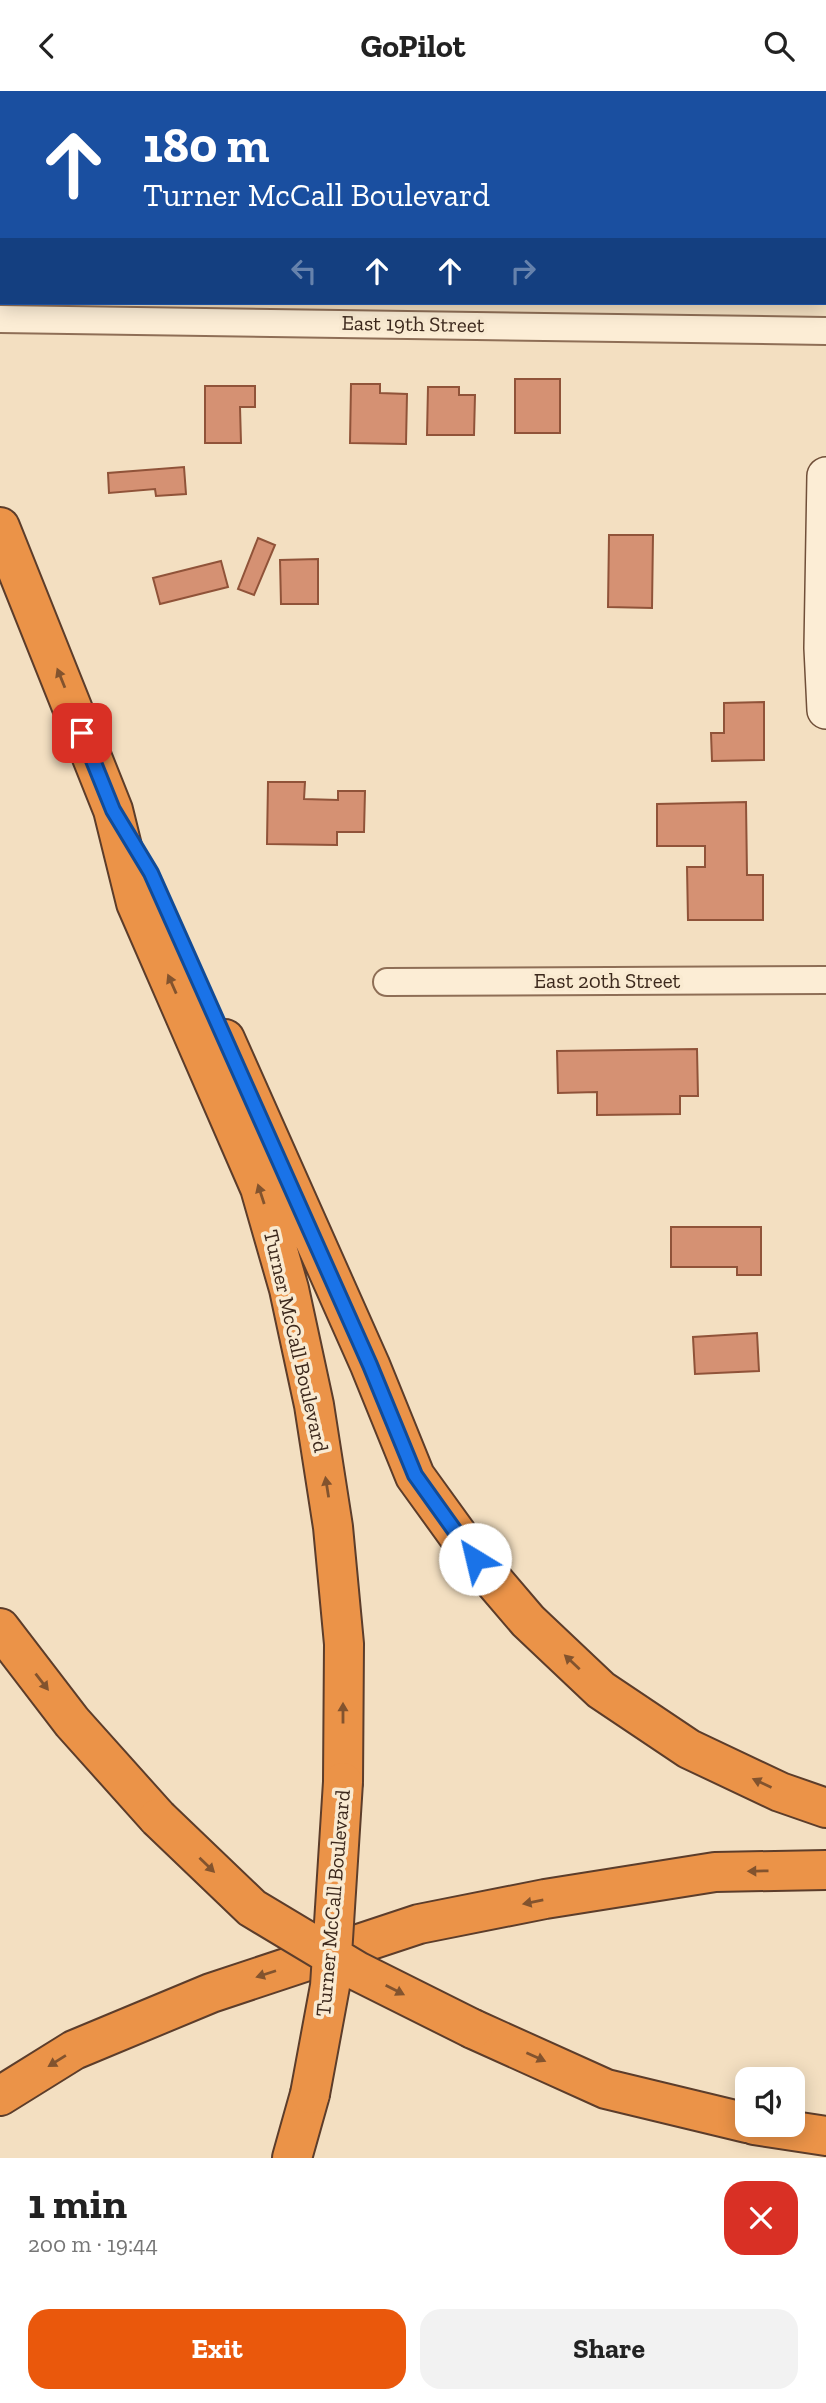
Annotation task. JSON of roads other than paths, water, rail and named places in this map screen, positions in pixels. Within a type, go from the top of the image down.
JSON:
[{"type":"highway","name":"Turner McCall Boulevard","points":[[0,527],[113,810],[136,903],[260,1188],[289,1289],[314,1405],[333,1527],[344,1644],[343,1782],[330,1986],[310,2094],[292,2158]]},
{"type":"highway","points":[[113,810],[151,873],[370,1365],[415,1475],[475,1559],[528,1621],[601,1690],[689,1749],[780,1792],[826,1808]]},
{"type":"highway","points":[[0,1628],[72,1722],[158,1818],[252,1908],[357,1971],[473,2029],[606,2089],[735,2120]]},
{"type":"highway","points":[[0,2096],[74,2050],[211,1993],[419,1924],[545,1899],[715,1873],[826,1870]]},
{"type":"highway","points":[[805,2133],[826,2136]]},
{"type":"main road","points":[[826,476],[826,710]]},
{"type":"street","name":"East 19th Street","points":[[0,319],[254,312],[826,331]]},
{"type":"street","name":"East 20th Street","points":[[387,982],[826,980]]}]
